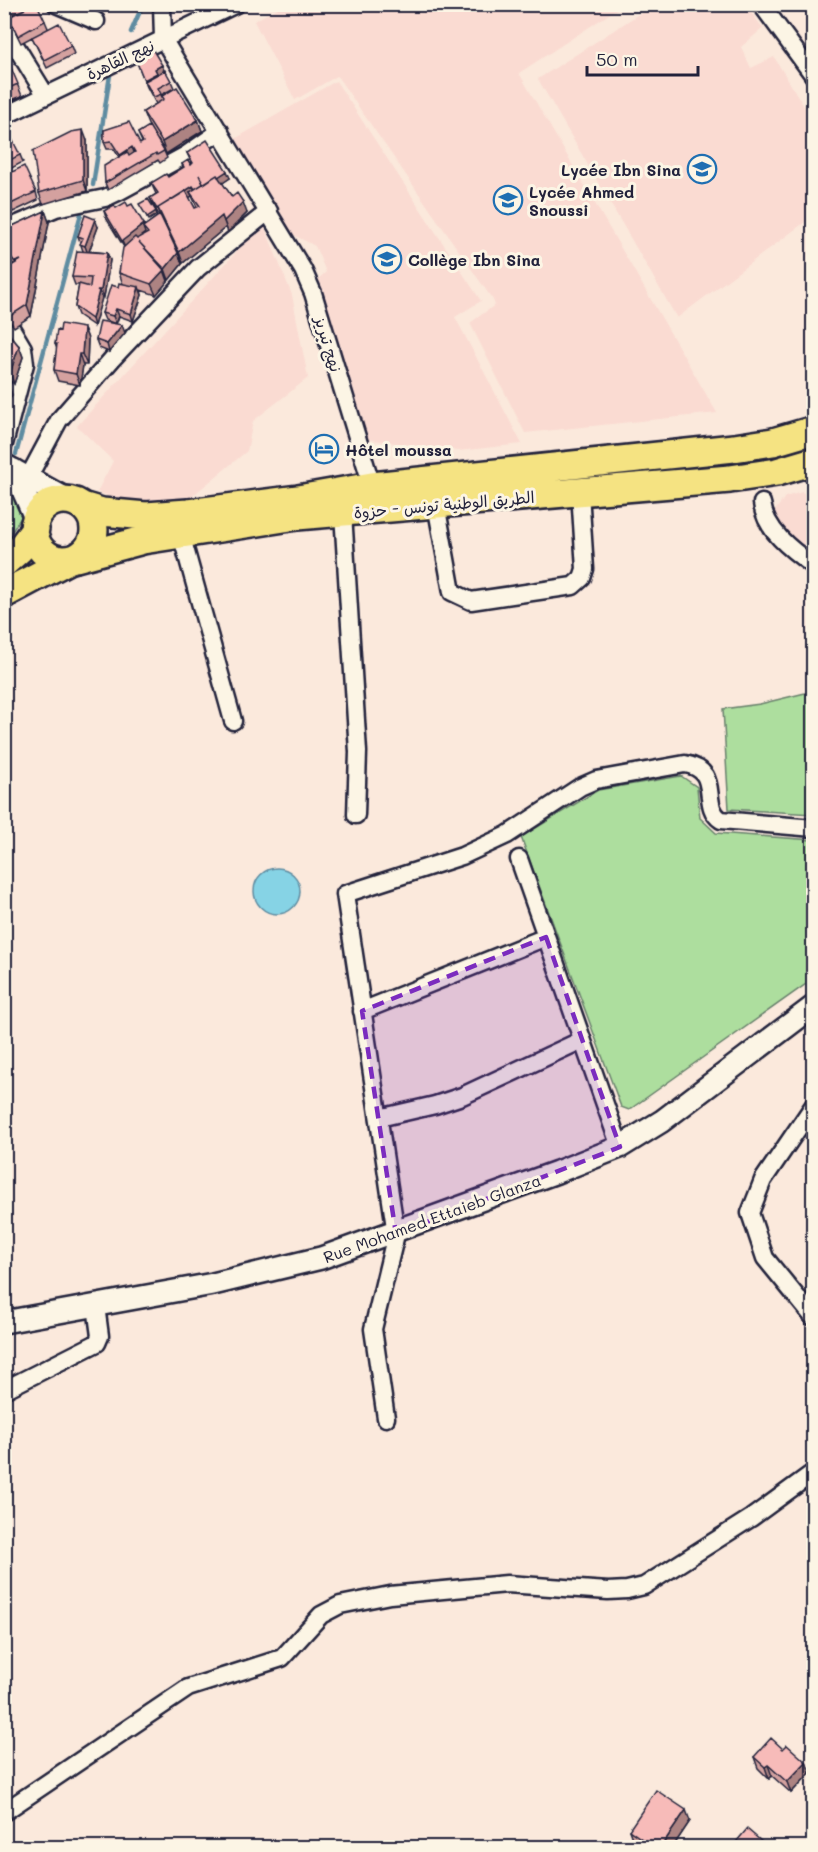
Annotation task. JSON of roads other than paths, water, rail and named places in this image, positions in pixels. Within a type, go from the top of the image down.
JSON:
[{"type":"main road","name":"الطريق الوطنية تونس - حزوة","points":[[4,594],[72,559],[298,508],[372,486],[734,448],[773,442],[813,430]]},
{"type":"main road","name":"الطريق الوطنية تونس - حزوة","points":[[76,504],[102,512],[146,516],[298,508],[342,513],[730,479],[777,472],[813,461]]},
{"type":"main road","points":[[4,563],[20,549],[40,513],[53,503],[76,504],[93,520],[93,538],[84,554],[72,559],[48,555],[36,539],[35,524]]},
{"type":"street","points":[[56,4],[96,21]]},
{"type":"street","points":[[162,4],[163,39]]},
{"type":"street","name":"نهج القاهرة","points":[[4,116],[45,94],[236,4]]},
{"type":"street","points":[[761,4],[813,76]]},
{"type":"street","points":[[4,27],[45,94]]},
{"type":"street","name":"نهج تبريز","points":[[163,39],[269,211],[314,293],[372,486]]},
{"type":"street","points":[[4,231],[56,208],[105,198],[186,155],[220,131]]},
{"type":"street","points":[[16,471],[113,358],[198,268],[269,211]]},
{"type":"street","points":[[4,316],[23,348],[25,364],[4,444]]},
{"type":"street","points":[[16,471],[76,504]]},
{"type":"street","points":[[16,471],[35,524]]},
{"type":"street","points":[[436,504],[452,592],[471,601],[573,586],[582,578],[585,569],[580,492]]},
{"type":"street","points":[[762,502],[764,516],[771,529],[813,566]]},
{"type":"street","points":[[342,513],[358,752],[356,815]]},
{"type":"street","points":[[181,534],[233,721]]},
{"type":"street","points":[[386,1418],[373,1329],[396,1233],[345,894],[462,856],[498,840],[596,780],[685,764],[693,765],[705,775],[713,811],[721,820],[813,828]]},
{"type":"street","points":[[519,859],[620,1147]]},
{"type":"street","points":[[363,1011],[546,937]]},
{"type":"street","name":"Rue Mohamed Ettaieb Glanza","points":[[4,1322],[266,1273],[321,1258],[396,1233],[620,1147],[662,1121],[813,1006]]},
{"type":"street","points":[[378,1118],[435,1105],[462,1095],[582,1040]]},
{"type":"street","points":[[813,1105],[764,1180],[750,1213],[765,1258],[813,1318]]},
{"type":"street","points":[[4,1390],[97,1343],[100,1336],[96,1306]]},
{"type":"street","points":[[4,1812],[188,1688],[282,1658],[321,1615],[340,1605],[390,1594],[497,1584],[608,1591],[644,1586],[751,1518],[813,1472]]},
{"type":"water","points":[[277,868],[293,875],[300,891],[293,907],[277,914],[261,907],[254,891],[261,875]]},
{"type":"waterway","points":[[131,32],[143,4]]},
{"type":"waterway","points":[[93,185],[110,75]]},
{"type":"waterway","points":[[16,454],[82,210]]},
{"type":"place","name":"Lycée Ibn Sina","points":[[702,169]]},
{"type":"place","name":"Lycée Ahmed Snoussi","points":[[508,200]]},
{"type":"place","name":"Collège Ibn Sina","points":[[387,259]]},
{"type":"place","name":"Hôtel moussa","points":[[324,449]]}]
